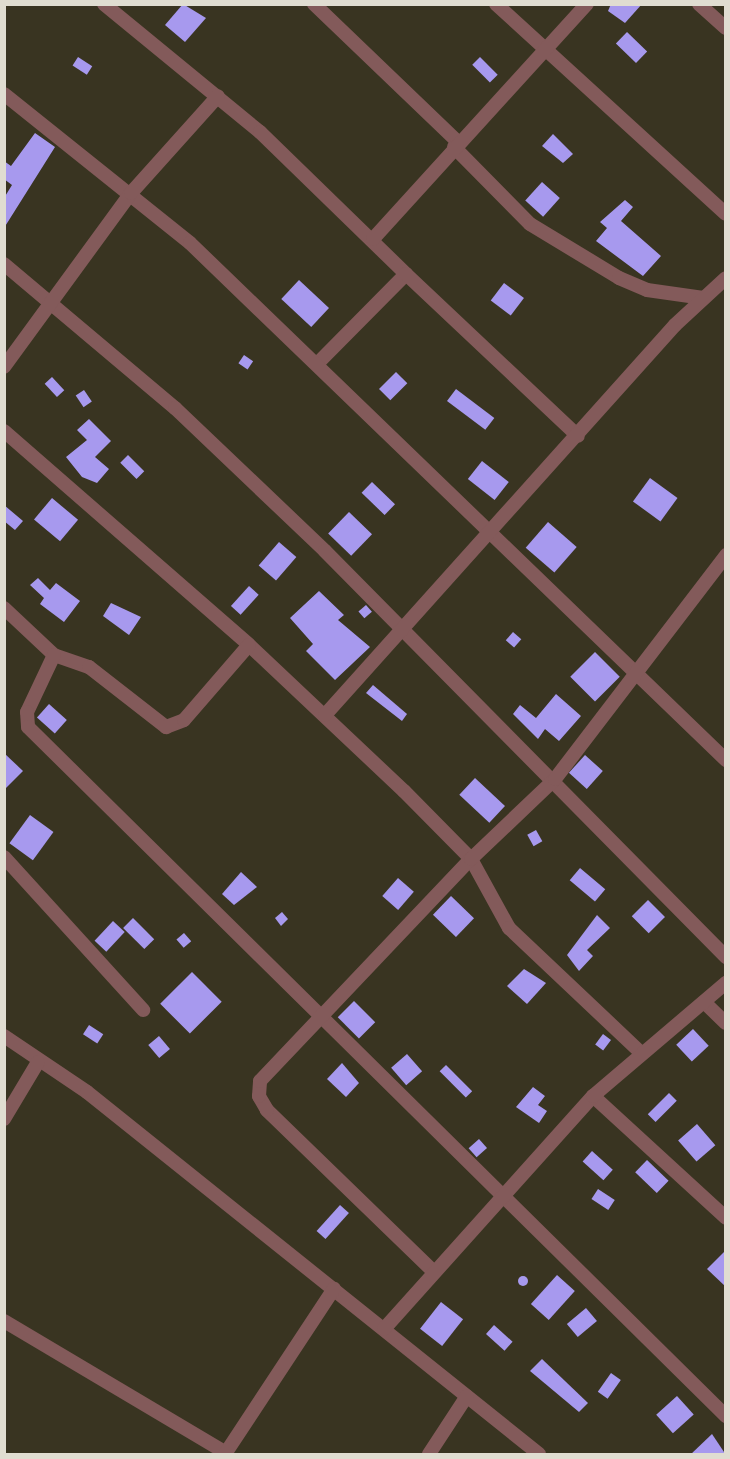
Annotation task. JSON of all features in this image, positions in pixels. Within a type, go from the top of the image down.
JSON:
[{"type":"street","points":[[104,4],[218,96],[373,239],[406,274],[578,436]]},
{"type":"street","points":[[314,4],[455,144],[530,224],[619,278],[647,290],[703,298]]},
{"type":"street","points":[[496,4],[726,214]]},
{"type":"street","points":[[373,239],[455,144],[587,4]]},
{"type":"street","points":[[699,4],[726,28]]},
{"type":"street","points":[[4,94],[131,193],[318,363],[637,677],[726,760]]},
{"type":"street","points":[[4,367],[131,193],[218,96]]},
{"type":"street","points":[[4,264],[52,300],[175,408],[405,630],[555,780],[726,957]]},
{"type":"street","points":[[318,363],[406,274]]},
{"type":"street","points":[[325,715],[405,630],[703,298],[724,283]]},
{"type":"street","points":[[4,431],[249,645],[325,715],[471,859],[509,928],[639,1051]]},
{"type":"street","points":[[434,1272],[262,1104],[259,1089],[264,1074],[471,859],[555,780],[637,677],[726,555]]},
{"type":"street","points":[[4,608],[54,655],[90,667],[166,727],[184,720],[249,645]]},
{"type":"street","points":[[54,655],[27,712],[28,727],[319,1017],[726,1416]]},
{"type":"street","points":[[4,857],[143,1010]]},
{"type":"street","points":[[384,1329],[593,1096],[639,1051],[726,983]]},
{"type":"street","points":[[704,1002],[726,1023]]},
{"type":"street","points":[[4,1036],[38,1062],[87,1092],[539,1455]]},
{"type":"street","points":[[4,1119],[38,1062]]},
{"type":"street","points":[[593,1096],[726,1218]]},
{"type":"street","points":[[4,1321],[225,1454],[333,1289]]},
{"type":"street","points":[[429,1455],[467,1396]]},
{"type":"building","points":[[183,4],[206,18],[185,42],[165,25]]},
{"type":"building","points":[[611,4],[642,4],[625,23],[608,11]]},
{"type":"building","points":[[627,32],[647,51],[636,63],[616,44]]},
{"type":"building","points":[[78,57],[92,66],[87,75],[73,65]]},
{"type":"building","points":[[480,57],[498,75],[490,82],[472,65]]},
{"type":"building","points":[[35,133],[55,147],[4,228],[4,198],[12,185],[4,179],[4,161],[11,166]]},
{"type":"building","points":[[553,134],[573,154],[563,163],[542,146]]},
{"type":"building","points":[[542,182],[560,198],[543,217],[525,201]]},
{"type":"building","points":[[625,200],[633,207],[621,221],[661,256],[643,276],[596,241],[607,228],[600,222]]},
{"type":"building","points":[[299,280],[329,308],[311,327],[281,299]]},
{"type":"building","points":[[504,283],[524,298],[511,316],[491,301]]},
{"type":"building","points":[[244,355],[253,361],[248,369],[238,363]]},
{"type":"building","points":[[396,372],[407,383],[390,400],[379,389]]},
{"type":"building","points":[[52,377],[64,390],[57,397],[45,384]]},
{"type":"building","points":[[456,389],[494,418],[485,430],[447,401]]},
{"type":"building","points":[[84,390],[92,402],[84,407],[76,396]]},
{"type":"building","points":[[89,419],[111,441],[95,457],[109,469],[97,483],[82,477],[66,457],[87,440],[77,430]]},
{"type":"building","points":[[128,455],[144,471],[136,479],[120,463]]},
{"type":"building","points":[[482,461],[509,482],[495,500],[468,479]]},
{"type":"building","points":[[650,478],[678,498],[660,521],[633,501]]},
{"type":"building","points":[[372,482],[395,504],[385,515],[362,493]]},
{"type":"building","points":[[52,498],[78,520],[60,541],[34,519]]},
{"type":"building","points":[[4,505],[23,521],[15,530],[4,521]]},
{"type":"building","points":[[349,512],[372,534],[351,556],[328,534]]},
{"type":"building","points":[[548,522],[577,547],[554,573],[526,548]]},
{"type":"building","points":[[279,542],[296,557],[276,580],[259,565]]},
{"type":"building","points":[[38,578],[50,590],[56,583],[80,601],[64,622],[40,604],[44,598],[30,585]]},
{"type":"building","points":[[249,586],[259,595],[241,615],[231,606]]},
{"type":"building","points":[[319,591],[344,615],[338,620],[370,647],[335,680],[306,651],[313,644],[290,618]]},
{"type":"building","points":[[111,603],[141,617],[129,635],[103,616]]},
{"type":"building","points":[[366,605],[372,612],[364,618],[358,612]]},
{"type":"building","points":[[513,632],[521,639],[514,648],[506,640]]},
{"type":"building","points":[[595,652],[620,677],[595,701],[570,677]]},
{"type":"building","points":[[373,685],[407,714],[402,721],[366,693]]},
{"type":"building","points":[[556,694],[581,716],[559,741],[545,729],[538,739],[513,714],[520,705],[536,718]]},
{"type":"building","points":[[49,704],[67,720],[55,733],[37,717]]},
{"type":"building","points":[[4,753],[23,771],[4,790]]},
{"type":"building","points":[[585,755],[603,771],[587,789],[569,773]]},
{"type":"building","points":[[475,778],[505,806],[489,823],[459,795]]},
{"type":"building","points":[[30,815],[53,832],[33,860],[9,843]]},
{"type":"building","points":[[536,830],[542,841],[534,846],[527,835]]},
{"type":"building","points":[[580,868],[605,889],[595,901],[570,880]]},
{"type":"building","points":[[241,872],[257,887],[234,905],[222,894]]},
{"type":"building","points":[[398,878],[414,892],[398,910],[382,896]]},
{"type":"building","points":[[451,896],[474,918],[456,937],[433,915]]},
{"type":"building","points":[[648,900],[665,917],[649,933],[632,916]]},
{"type":"building","points":[[282,912],[288,919],[281,926],[275,918]]},
{"type":"building","points":[[597,915],[610,928],[587,950],[593,956],[579,971],[567,955]]},
{"type":"building","points":[[133,918],[154,939],[144,949],[123,928]]},
{"type":"building","points":[[113,921],[125,932],[106,952],[95,941]]},
{"type":"building","points":[[184,933],[191,941],[184,948],[176,940]]},
{"type":"building","points":[[524,969],[546,983],[527,1004],[507,986]]},
{"type":"building","points":[[192,972],[222,1002],[190,1034],[160,1004]]},
{"type":"building","points":[[354,1001],[375,1022],[359,1038],[338,1017]]},
{"type":"building","points":[[89,1025],[103,1034],[97,1043],[83,1034]]},
{"type":"building","points":[[693,1029],[709,1046],[692,1062],[676,1045]]},
{"type":"building","points":[[603,1034],[611,1040],[603,1050],[595,1044]]},
{"type":"building","points":[[159,1036],[170,1049],[159,1058],[148,1045]]},
{"type":"building","points":[[407,1054],[422,1071],[406,1085],[391,1068]]},
{"type":"building","points":[[342,1063],[359,1083],[346,1097],[327,1079]]},
{"type":"building","points":[[446,1065],[472,1091],[466,1098],[440,1071]]},
{"type":"building","points":[[533,1087],[545,1096],[538,1105],[547,1111],[539,1123],[516,1107]]},
{"type":"building","points":[[669,1093],[677,1101],[656,1122],[648,1114]]},
{"type":"building","points":[[697,1124],[715,1145],[697,1162],[678,1140]]},
{"type":"building","points":[[479,1139],[487,1148],[477,1157],[469,1148]]},
{"type":"building","points":[[592,1151],[613,1170],[603,1180],[583,1161]]},
{"type":"building","points":[[647,1160],[669,1181],[657,1193],[635,1172]]},
{"type":"building","points":[[598,1189],[615,1200],[608,1210],[591,1199]]},
{"type":"building","points":[[340,1205],[349,1213],[325,1239],[317,1231]]},
{"type":"building","points":[[726,1250],[726,1287],[707,1269]]},
{"type":"building","points":[[557,1275],[575,1291],[549,1320],[531,1304]]},
{"type":"building","points":[[523,1276],[527,1277],[527,1285],[523,1286],[519,1285],[518,1281],[519,1277]]},
{"type":"building","points":[[441,1302],[463,1319],[442,1346],[420,1329]]},
{"type":"building","points":[[586,1308],[597,1321],[578,1337],[567,1324]]},
{"type":"building","points":[[494,1325],[513,1342],[505,1351],[486,1334]]},
{"type":"building","points":[[542,1359],[588,1403],[579,1412],[530,1371]]},
{"type":"building","points":[[611,1373],[621,1380],[608,1399],[598,1392]]},
{"type":"building","points":[[677,1396],[694,1415],[673,1433],[656,1415]]},
{"type":"building","points":[[712,1434],[726,1455],[690,1455]]}]
